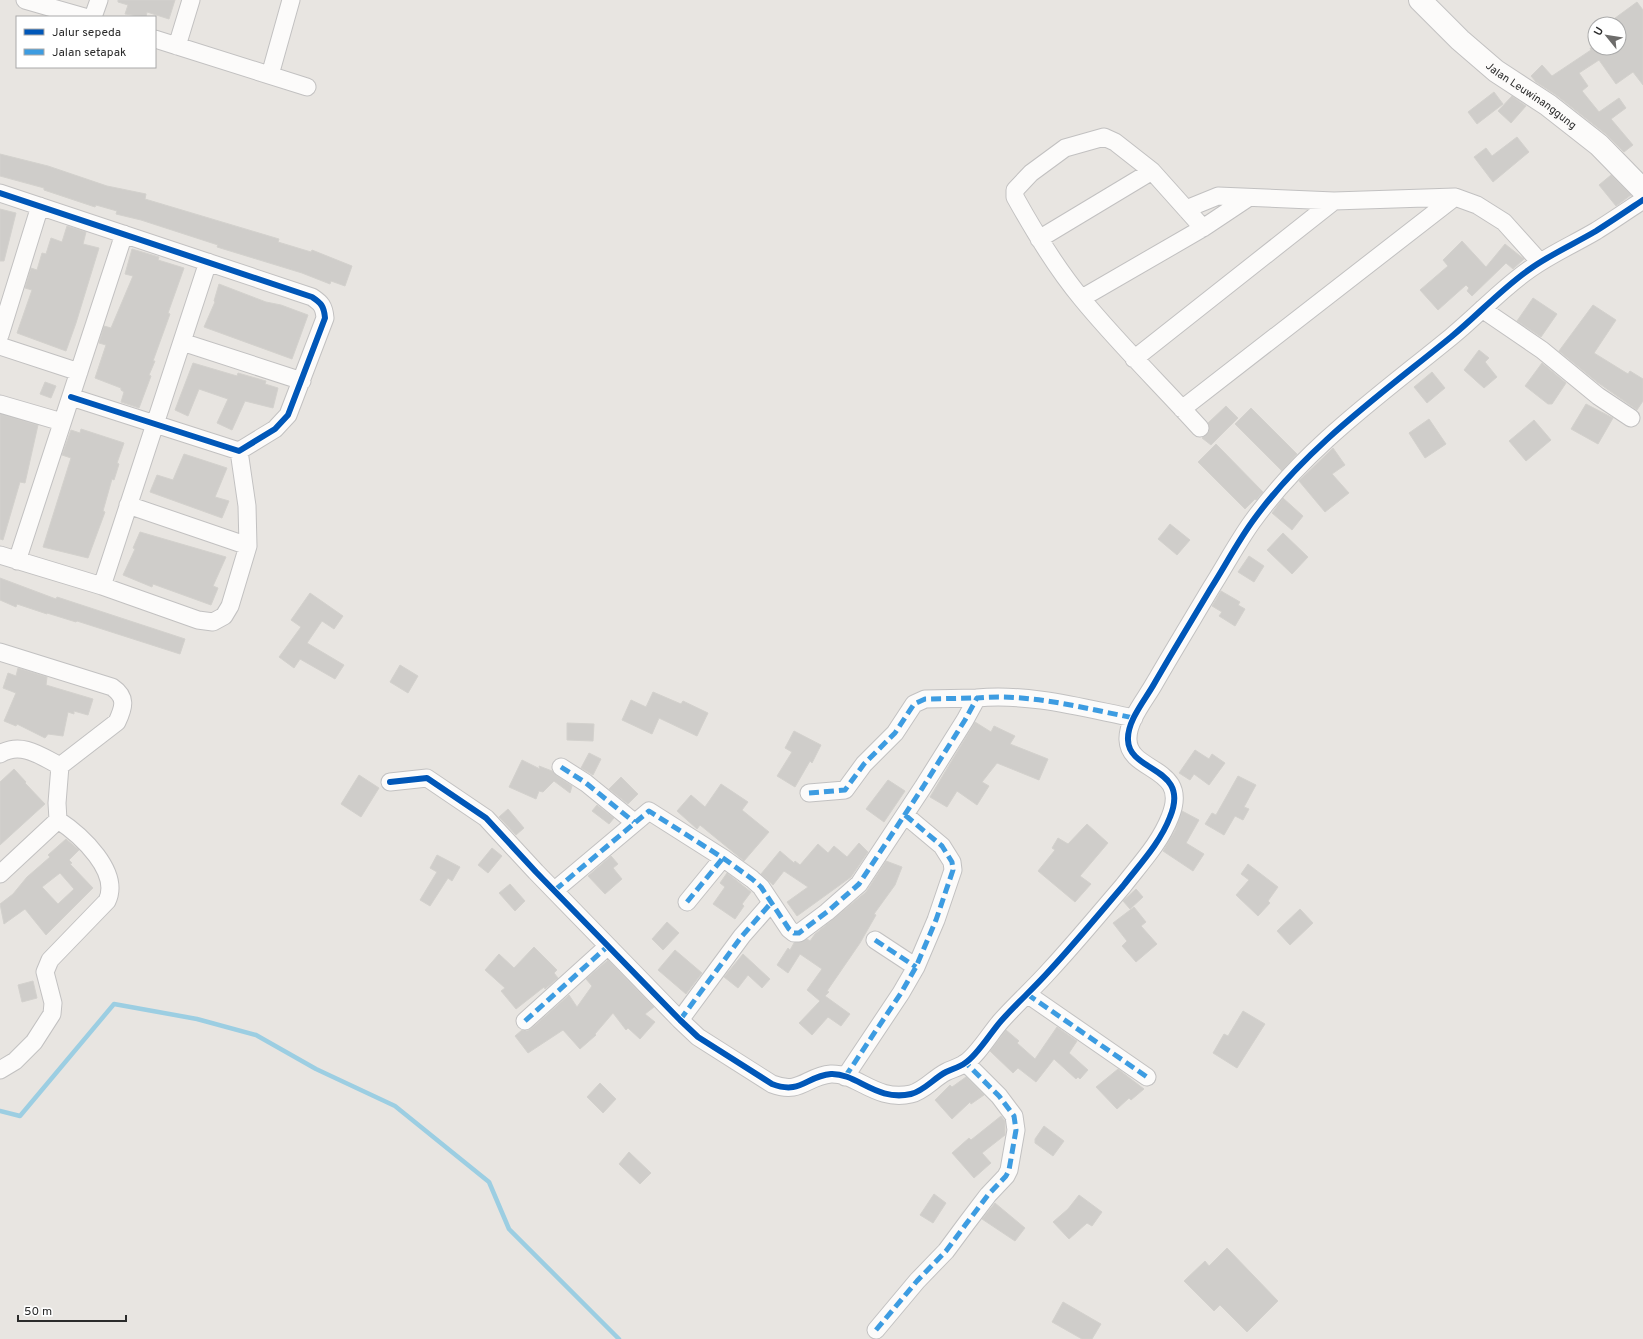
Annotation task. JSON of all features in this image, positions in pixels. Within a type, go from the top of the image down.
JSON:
[{"type":"main road","name":"Jalan Leuwinanggung","points":[[1420,0],[1460,40],[1496,71],[1548,105],[1599,144],[1643,190]]},
{"type":"street","points":[[25,0],[81,16]]},
{"type":"street","points":[[93,16],[99,0]]},
{"type":"street","points":[[177,46],[191,0]]},
{"type":"street","points":[[270,76],[291,0]]},
{"type":"street","points":[[156,39],[307,87]]},
{"type":"street","points":[[1200,428],[1134,359],[1082,298],[1039,239],[1016,197],[1015,190],[1030,173],[1065,148],[1104,137],[1115,142],[1152,171],[1203,228]]},
{"type":"street","points":[[1039,239],[1152,171]]},
{"type":"street","points":[[0,193],[312,297],[322,304],[325,318],[288,414],[275,429],[239,452]]},
{"type":"street","points":[[1186,208],[1218,196],[1334,201],[1455,197],[1477,205],[1504,222],[1540,262]]},
{"type":"street","points":[[1182,409],[1455,197]]},
{"type":"street","points":[[1082,298],[1203,228],[1248,198]]},
{"type":"street","points":[[390,782],[424,777],[490,820],[608,946],[698,1037],[772,1084],[782,1088],[793,1088],[829,1074],[845,1077],[888,1095],[912,1094],[921,1090],[949,1070],[966,1063],[1002,1020],[1099,914],[1154,848],[1171,815],[1174,802],[1173,790],[1170,781],[1146,766],[1130,751],[1127,742],[1134,718],[1249,526],[1277,488],[1328,437],[1454,335],[1501,291],[1540,262],[1598,230],[1643,200]]},
{"type":"street","points":[[1134,359],[1334,201]]},
{"type":"street","points":[[0,335],[40,206]]},
{"type":"street","points":[[18,560],[124,234]]},
{"type":"street","points":[[102,586],[208,262]]},
{"type":"street","points":[[1482,309],[1542,350],[1598,396],[1630,418]]},
{"type":"street","points":[[182,342],[302,381]]},
{"type":"street","points":[[0,346],[79,372]]},
{"type":"street","points":[[71,397],[239,452]]},
{"type":"street","points":[[0,404],[62,422]]},
{"type":"street","points":[[0,555],[102,586],[198,620],[213,622],[224,616],[230,606],[248,546],[247,506],[239,452]]},
{"type":"street","points":[[128,505],[248,546]]},
{"type":"street","points":[[0,652],[112,687],[119,692],[123,700],[122,712],[117,722],[60,766],[57,803],[58,820]]},
{"type":"street","points":[[555,890],[634,822],[646,813],[652,812],[723,858],[752,879],[761,887],[792,932],[796,933],[802,931],[857,887],[905,815],[965,720],[977,698]]},
{"type":"street","points":[[809,793],[845,790],[864,764],[892,737],[914,704],[925,699],[1018,699],[1066,704],[1134,718]]},
{"type":"street","points":[[0,754],[6,750],[20,748],[33,751],[60,766]]},
{"type":"street","points":[[561,768],[586,783],[634,822]]},
{"type":"street","points":[[845,1077],[916,967],[936,920],[953,870],[952,862],[942,846],[905,815]]},
{"type":"street","points":[[0,874],[58,820]]},
{"type":"street","points":[[0,1070],[15,1061],[34,1042],[52,1014],[53,1003],[45,972],[50,960],[107,901],[110,893],[111,885],[107,872],[91,848],[73,829],[58,820]]},
{"type":"street","points":[[687,902],[723,858]]},
{"type":"street","points":[[680,1020],[742,936],[771,902]]},
{"type":"street","points":[[875,940],[916,967]]},
{"type":"street","points":[[525,1021],[608,946]]},
{"type":"street","points":[[1027,994],[1147,1077]]},
{"type":"street","points":[[876,1330],[917,1281],[946,1251],[988,1195],[1010,1170],[1016,1130],[1014,1116],[999,1096],[966,1063]]},
{"type":"building","points":[[118,0],[175,0],[169,19],[147,12],[146,16],[125,14],[128,5],[118,2]]},
{"type":"building","points":[[1637,2],[1643,10],[1643,85],[1633,72],[1616,84],[1599,60],[1579,73],[1588,86],[1582,91],[1599,112],[1619,98],[1626,108],[1611,119],[1633,145],[1624,152],[1607,135],[1556,95],[1536,82],[1531,76],[1542,65],[1552,76],[1587,53],[1587,56],[1627,56],[1627,16],[1618,16]]},
{"type":"building","points":[[1494,92],[1503,104],[1477,124],[1468,112]]},
{"type":"building","points":[[1512,96],[1526,106],[1511,123],[1498,111]]},
{"type":"building","points":[[1517,137],[1529,152],[1493,182],[1474,157],[1486,148],[1492,156]]},
{"type":"building","points":[[0,154],[48,166],[107,186],[146,194],[145,199],[279,239],[278,242],[311,252],[312,250],[352,266],[345,286],[331,281],[330,284],[302,273],[217,247],[218,245],[141,220],[116,214],[117,211],[96,205],[95,207],[44,190],[44,188],[0,176]]},
{"type":"building","points":[[1611,175],[1631,195],[1616,206],[1599,185]]},
{"type":"building","points":[[0,209],[16,213],[4,261],[0,261]]},
{"type":"building","points":[[67,226],[86,232],[83,244],[99,248],[66,351],[17,333],[32,290],[25,288],[31,268],[37,270],[42,253],[46,254],[51,238],[62,242]]},
{"type":"building","points":[[1462,241],[1486,267],[1505,244],[1524,259],[1513,269],[1506,263],[1472,296],[1467,291],[1469,288],[1466,285],[1438,310],[1420,290],[1448,266],[1443,260]]},
{"type":"building","points":[[132,249],[159,257],[158,260],[184,268],[168,313],[170,314],[153,361],[155,361],[149,375],[151,376],[139,408],[121,402],[124,392],[121,388],[95,378],[106,345],[99,343],[104,326],[111,328],[133,276],[125,274]]},
{"type":"building","points":[[219,284],[266,302],[281,305],[308,315],[292,359],[204,327],[215,302]]},
{"type":"building","points":[[1533,298],[1557,314],[1541,337],[1517,321]]},
{"type":"building","points":[[1593,305],[1616,320],[1594,353],[1628,374],[1630,371],[1643,379],[1643,401],[1637,410],[1597,382],[1559,351]]},
{"type":"building","points":[[1479,350],[1489,358],[1485,362],[1497,377],[1484,388],[1464,370]]},
{"type":"building","points":[[193,363],[237,376],[238,373],[266,381],[265,384],[278,388],[273,408],[245,401],[232,430],[217,423],[228,399],[199,389],[188,416],[175,410]]},
{"type":"building","points":[[1542,363],[1566,383],[1552,404],[1548,404],[1525,386]]},
{"type":"building","points":[[1432,372],[1445,388],[1427,403],[1414,387]]},
{"type":"building","points":[[45,382],[56,386],[51,398],[40,394]]},
{"type":"building","points":[[1586,404],[1613,418],[1598,444],[1571,429]]},
{"type":"building","points":[[1226,406],[1238,418],[1211,445],[1202,438],[1209,431],[1208,423]]},
{"type":"building","points":[[1251,408],[1297,454],[1282,471],[1235,424]]},
{"type":"building","points":[[0,414],[38,425],[25,483],[20,482],[3,540],[0,539]]},
{"type":"building","points":[[1429,419],[1446,444],[1425,458],[1409,433]]},
{"type":"building","points":[[1534,420],[1551,440],[1526,461],[1509,441]]},
{"type":"building","points":[[81,429],[124,443],[117,463],[119,464],[114,480],[112,479],[103,511],[105,512],[88,558],[43,547],[71,458],[62,455],[71,430],[80,433]]},
{"type":"building","points":[[1216,444],[1263,492],[1245,509],[1198,462]]},
{"type":"building","points":[[1333,448],[1345,465],[1332,474],[1349,493],[1325,512],[1299,481]]},
{"type":"building","points":[[184,454],[227,468],[215,497],[229,501],[222,518],[150,492],[157,475],[173,480]]},
{"type":"building","points":[[1283,498],[1303,516],[1292,530],[1272,513]]},
{"type":"building","points":[[1170,524],[1190,540],[1177,555],[1158,539]]},
{"type":"building","points":[[140,532],[226,557],[213,586],[218,588],[211,605],[153,584],[152,587],[123,575],[135,549],[133,548]]},
{"type":"building","points":[[1283,533],[1308,557],[1292,574],[1267,550]]},
{"type":"building","points":[[1249,556],[1264,566],[1254,582],[1238,572]]},
{"type":"building","points":[[0,578],[56,599],[57,597],[185,639],[180,654],[77,621],[76,622],[47,614],[17,604],[16,607],[0,600]]},
{"type":"building","points":[[1221,591],[1240,602],[1238,605],[1245,609],[1235,626],[1219,616],[1222,612],[1212,606]]},
{"type":"building","points":[[310,593],[343,616],[334,629],[322,621],[307,643],[344,665],[335,679],[300,659],[294,668],[279,657],[301,627],[291,620]]},
{"type":"building","points":[[400,665],[418,676],[408,693],[390,682]]},
{"type":"building","points":[[18,668],[47,677],[46,685],[93,699],[88,715],[74,711],[74,714],[68,712],[63,736],[48,734],[45,738],[17,724],[16,726],[4,721],[16,693],[3,688],[8,673],[16,676]]},
{"type":"building","points":[[653,692],[681,704],[683,701],[708,713],[697,736],[659,718],[652,734],[622,720],[631,700],[646,707]]},
{"type":"building","points":[[975,722],[991,732],[994,726],[1015,736],[1010,744],[1048,759],[1039,780],[997,763],[982,782],[989,786],[977,805],[957,791],[947,807],[930,797]]},
{"type":"building","points":[[567,723],[594,724],[593,741],[567,740]]},
{"type":"building","points":[[794,731],[821,745],[812,763],[810,761],[795,787],[777,776],[792,752],[785,748]]},
{"type":"building","points":[[1195,750],[1209,759],[1212,754],[1225,763],[1209,785],[1194,774],[1190,780],[1179,773]]},
{"type":"building","points":[[589,753],[601,759],[593,775],[581,768]]},
{"type":"building","points":[[522,760],[540,769],[539,766],[552,771],[572,786],[570,793],[554,781],[543,792],[539,791],[536,799],[509,787]]},
{"type":"building","points":[[14,769],[45,804],[0,845],[0,782]]},
{"type":"building","points":[[359,775],[379,788],[361,817],[341,804]]},
{"type":"building","points":[[1238,776],[1256,785],[1244,807],[1249,809],[1243,820],[1235,816],[1224,835],[1205,824],[1212,813],[1216,815]]},
{"type":"building","points":[[621,777],[638,794],[628,804],[609,789]]},
{"type":"building","points":[[888,780],[905,791],[884,822],[866,809]]},
{"type":"building","points":[[721,784],[748,802],[742,810],[769,832],[744,861],[700,825],[697,829],[677,811],[691,795],[705,807]]},
{"type":"building","points":[[597,805],[614,818],[609,824],[592,811]]},
{"type":"building","points":[[508,809],[524,828],[516,835],[499,817]]},
{"type":"building","points":[[1182,811],[1199,820],[1186,843],[1204,854],[1193,871],[1163,851],[1175,831]]},
{"type":"building","points":[[1087,824],[1108,843],[1080,876],[1091,884],[1075,902],[1038,871],[1055,850],[1052,848],[1058,838],[1068,844]]},
{"type":"building","points":[[66,839],[79,850],[69,860],[72,863],[70,864],[93,888],[46,935],[25,909],[4,924],[0,904],[13,894],[27,877],[50,857],[48,855]],"holes":[[[60,873],[74,889],[58,904],[42,887]]]},
{"type":"building","points":[[859,843],[868,852],[851,877],[797,916],[787,902],[808,887],[784,871],[773,885],[761,874],[780,851],[794,863],[795,861],[800,865],[818,844],[828,853],[834,846],[847,857]]},
{"type":"building","points":[[492,848],[502,856],[488,873],[478,865]]},
{"type":"building","points":[[437,855],[460,867],[452,881],[448,878],[430,906],[420,900],[437,872],[430,868]]},
{"type":"building","points":[[611,856],[618,864],[613,868],[622,879],[605,894],[588,876]]},
{"type":"building","points":[[886,861],[902,867],[895,885],[874,914],[876,915],[860,943],[825,996],[850,1014],[841,1026],[828,1017],[812,1035],[799,1023],[820,1001],[807,990],[822,969],[800,954],[788,973],[777,965],[788,948],[790,950],[794,943],[807,939],[810,941],[815,934],[866,892]]},
{"type":"building","points":[[1248,864],[1278,887],[1268,901],[1270,903],[1258,916],[1236,895],[1249,880],[1241,874]]},
{"type":"building","points":[[727,873],[751,892],[742,904],[744,906],[735,919],[713,904],[725,887],[720,883]]},
{"type":"building","points":[[510,884],[525,901],[515,911],[499,893]]},
{"type":"building","points":[[1136,889],[1143,897],[1130,909],[1123,901]]},
{"type":"building","points":[[1134,907],[1146,922],[1141,926],[1157,944],[1136,962],[1122,946],[1127,941],[1113,923]]},
{"type":"building","points":[[1300,909],[1313,923],[1290,945],[1277,931]]},
{"type":"building","points":[[667,922],[679,933],[663,950],[652,939]]},
{"type":"building","points":[[534,947],[557,970],[554,973],[558,978],[516,1009],[501,991],[505,988],[485,970],[499,954],[514,968]]},
{"type":"building","points":[[675,950],[702,973],[686,994],[658,970]]},
{"type":"building","points":[[743,954],[770,979],[762,988],[748,975],[738,988],[724,977]]},
{"type":"building","points":[[608,960],[654,1007],[645,1014],[655,1022],[640,1039],[628,1028],[626,1030],[613,1013],[595,1034],[596,1035],[580,1049],[563,1030],[528,1053],[515,1036],[522,1030],[527,1031],[532,1028],[569,995],[577,1007],[592,986],[586,979]]},
{"type":"building","points":[[33,981],[37,998],[22,1002],[18,985]]},
{"type":"building","points":[[1243,1011],[1265,1024],[1237,1068],[1213,1053],[1224,1034],[1228,1036]]},
{"type":"building","points":[[1057,1027],[1077,1041],[1069,1053],[1088,1070],[1080,1079],[1078,1077],[1076,1079],[1054,1059],[1036,1082],[1018,1068],[1013,1073],[990,1051],[1006,1030],[1019,1041],[1017,1043],[1035,1059]]},
{"type":"building","points":[[1118,1069],[1144,1089],[1131,1100],[1129,1098],[1117,1109],[1096,1087]]},
{"type":"building","points":[[966,1077],[984,1095],[971,1104],[970,1102],[952,1119],[935,1100],[950,1085],[952,1087]]},
{"type":"building","points":[[600,1083],[616,1099],[603,1113],[587,1097]]},
{"type":"building","points":[[1001,1116],[1005,1121],[1005,1135],[982,1153],[991,1163],[974,1178],[952,1153],[969,1138],[971,1140]]},
{"type":"building","points":[[1044,1126],[1064,1141],[1053,1156],[1035,1143],[1035,1139]]},
{"type":"building","points":[[629,1152],[651,1173],[640,1184],[619,1164]]},
{"type":"building","points":[[934,1194],[946,1203],[933,1223],[920,1215]]},
{"type":"building","points":[[1079,1195],[1102,1212],[1092,1226],[1087,1223],[1069,1239],[1053,1222],[1068,1209]]},
{"type":"building","points":[[995,1203],[1025,1228],[1015,1241],[982,1219]]},
{"type":"building","points":[[1227,1248],[1278,1301],[1247,1332],[1220,1305],[1214,1311],[1184,1281],[1205,1261],[1209,1266]]},
{"type":"building","points":[[1063,1302],[1101,1324],[1092,1339],[1082,1339],[1052,1322]]},
{"type":"waterway","points":[[0,1111],[20,1116],[114,1004],[197,1019],[256,1035],[316,1069],[395,1106],[489,1182],[509,1229],[619,1339]]},
{"type":"marked path","points":[[555,890],[649,811],[723,858],[752,879],[761,887],[789,929],[794,933],[799,933],[827,912],[859,884],[923,787],[977,698],[997,697],[1036,699],[1134,718],[1133,721]]},
{"type":"marked path","points":[[809,793],[845,790],[864,764],[895,733],[914,704],[925,699],[977,698]]},
{"type":"marked path","points":[[561,767],[586,783],[634,822]]},
{"type":"marked path","points":[[845,1077],[901,993],[916,967],[936,920],[953,870],[952,862],[942,846],[905,815]]},
{"type":"marked path","points":[[687,902],[723,858]]},
{"type":"marked path","points":[[680,1020],[742,936],[771,903]]},
{"type":"marked path","points":[[875,940],[916,967]]},
{"type":"marked path","points":[[525,1021],[608,946]]},
{"type":"marked path","points":[[1027,994],[1147,1077]]},
{"type":"marked path","points":[[876,1330],[917,1281],[946,1251],[988,1195],[1006,1176],[1009,1170],[1016,1130],[1014,1116],[999,1096],[966,1063]]},
{"type":"cycle path","points":[[0,193],[312,297],[320,303],[324,310],[325,318],[288,415],[275,429],[239,451],[71,397]]},
{"type":"cycle path","points":[[390,782],[427,778],[486,818],[536,872],[698,1037],[772,1084],[782,1087],[797,1086],[822,1075],[831,1074],[850,1078],[877,1091],[887,1094],[899,1095],[916,1092],[946,1072],[970,1060],[1001,1021],[1044,977],[1123,886],[1161,836],[1170,817],[1174,800],[1172,788],[1166,779],[1138,759],[1131,751],[1128,740],[1130,725],[1236,546],[1273,495],[1295,470],[1320,446],[1371,402],[1451,337],[1519,277],[1546,259],[1596,231],[1643,200]]}]
